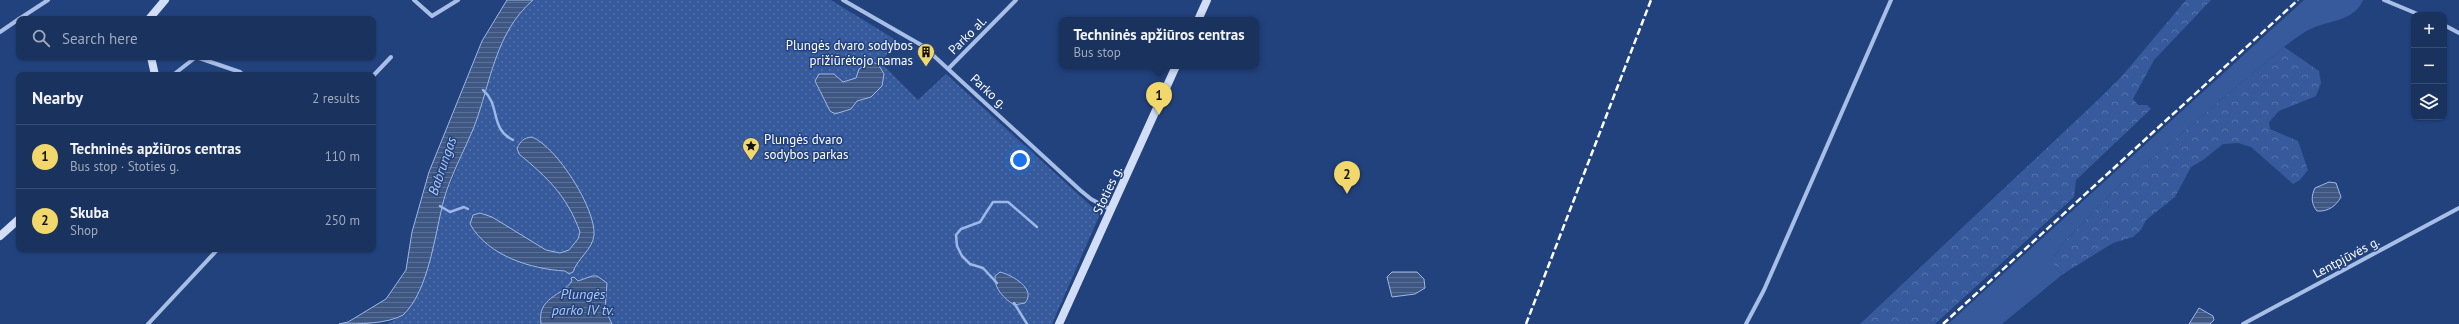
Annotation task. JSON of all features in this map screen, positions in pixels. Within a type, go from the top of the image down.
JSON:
[{"type":"main road","points":[[152,16],[165,0]]},
{"type":"main road","points":[[1199,17],[1207,0]]},
{"type":"main road","points":[[152,60],[154,72]]},
{"type":"main road","name":"Stoties g.","points":[[1059,324],[1175,69]]},
{"type":"main road","points":[[0,236],[16,222]]},
{"type":"street","points":[[24,16],[48,0]]},
{"type":"street","points":[[414,0],[432,16],[458,0]]},
{"type":"street","name":"Parko g.","points":[[843,0],[923,46],[949,68],[1080,190],[1091,199],[1112,210]]},
{"type":"street","points":[[1746,324],[1764,290],[1891,0]]},
{"type":"street","points":[[2384,0],[2413,12]]},
{"type":"street","name":"Parko al.","points":[[949,68],[1014,1]]},
{"type":"street","points":[[0,32],[16,21]]},
{"type":"street","points":[[2447,27],[2459,33]]},
{"type":"street","points":[[376,73],[391,57]]},
{"type":"street","points":[[177,72],[192,60]]},
{"type":"street","points":[[205,60],[240,72]]},
{"type":"street","name":"Lentpjūvės g.","points":[[2243,324],[2459,208]]},
{"type":"street","points":[[148,324],[215,252]]},
{"type":"green space","name":"Plungės dvaro sodybos parkas","points":[[533,0],[831,0],[896,40],[881,63],[918,100],[946,74],[1100,214],[1052,324],[387,324],[403,315],[418,294],[445,197],[474,125],[504,35],[524,8]]},
{"type":"green space","points":[[2186,0],[2211,0],[2154,60],[2133,99],[2138,105],[2147,105],[2151,109],[2076,180],[2074,197],[1935,324],[1860,324],[2101,97],[2122,76]]},
{"type":"green space","points":[[2304,0],[2363,0],[2359,7],[2348,16],[2309,30],[2284,47],[2119,186],[2062,244],[2054,257],[2054,267],[2063,274],[2002,324],[1948,324]]},
{"type":"green space","points":[[2284,47],[2319,71],[2321,83],[2316,96],[2279,111],[2269,122],[2270,129],[2298,141],[2308,170],[2300,180],[2293,184],[2251,147],[2238,143],[2223,144],[2203,160],[2191,167],[2175,197],[2146,220],[2141,230],[2133,237],[2113,243],[2063,274],[2054,267],[2054,257],[2062,244],[2119,186]]},
{"type":"water","name":"Babrungas","points":[[507,0],[533,0],[520,13],[510,27],[502,43],[474,127],[444,199],[430,261],[419,292],[412,305],[403,315],[396,318],[372,323],[339,324],[348,322],[386,299],[406,270],[412,232],[429,172],[482,41]]},
{"type":"water","points":[[871,62],[878,64],[884,74],[882,86],[871,97],[857,101],[851,109],[835,114],[830,111],[815,81],[819,74],[834,74],[843,82],[856,78],[859,69]]},
{"type":"water","points":[[532,137],[542,143],[553,153],[573,180],[589,210],[593,224],[594,235],[591,245],[573,272],[569,274],[565,271],[538,267],[512,259],[488,245],[470,224],[473,215],[480,213],[492,217],[546,250],[560,253],[569,250],[578,239],[580,232],[575,219],[563,198],[556,188],[539,171],[519,154],[517,148],[520,143],[524,139]]},
{"type":"water","points":[[2329,182],[2336,183],[2341,197],[2331,208],[2317,211],[2312,197],[2315,188]]},
{"type":"water","points":[[1000,272],[1011,276],[1022,283],[1028,293],[1028,298],[1025,303],[1014,305],[1000,293],[996,285],[995,276]]},
{"type":"water","points":[[1392,272],[1417,272],[1424,279],[1425,288],[1415,294],[1392,297],[1387,277]]},
{"type":"water","name":"Plungės parko IV tv.","points":[[592,276],[597,276],[607,283],[605,309],[612,324],[541,324],[541,315],[546,303],[572,281],[571,278],[574,277],[578,281]]},
{"type":"water","points":[[2199,308],[2213,316],[2214,320],[2210,324],[2189,324]]},
{"type":"waterway","points":[[483,90],[492,102],[501,129],[513,140]]},
{"type":"waterway","points":[[997,283],[983,268],[970,264],[962,256],[957,246],[956,235],[961,229],[980,222],[993,202],[1008,202],[1037,227]]},
{"type":"waterway","points":[[440,206],[450,212],[464,207],[468,209]]},
{"type":"waterway","points":[[1014,303],[1027,324]]},
{"type":"railway","points":[[1526,324],[1651,0]]},
{"type":"railway","points":[[1943,324],[2298,0]]},
{"type":"place","name":"Plungės dvaro sodybos prižiūrėtojo namas","points":[[926,67]]},
{"type":"place","name":"Techninės apžiūros centras","points":[[1159,115]]},
{"type":"place","name":"Plungės dvaro sodybos parkas","points":[[751,161]]},
{"type":"place","name":"Skuba","points":[[1347,194]]}]
